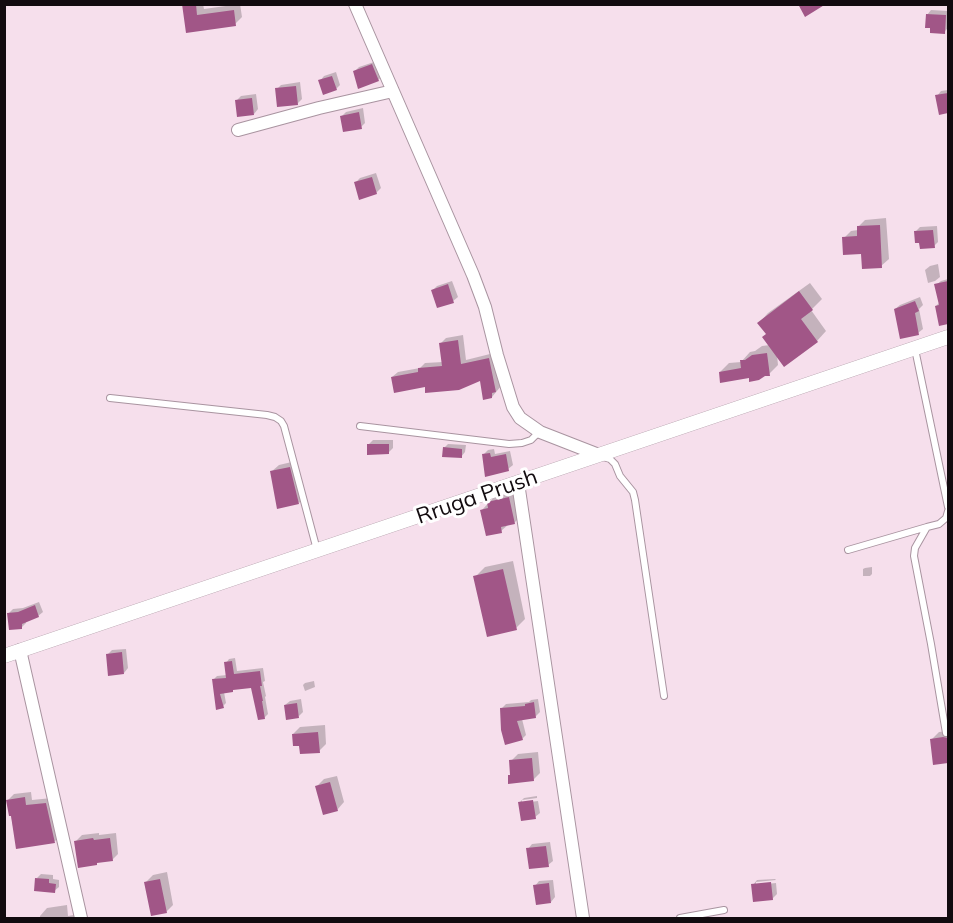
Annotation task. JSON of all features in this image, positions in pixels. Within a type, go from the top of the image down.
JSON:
[{"type":"street","points":[[359,7],[473,275],[485,307],[513,407],[520,418],[540,432],[599,455]]},
{"type":"street","points":[[238,129],[393,91]]},
{"type":"street","name":"Rruga Prush","points":[[4,656],[948,337]]},
{"type":"street","points":[[518,483],[584,918]]},
{"type":"street","points":[[20,651],[81,918]]},
{"type":"lane","points":[[848,550],[939,524],[946,518],[948,509],[914,349]]},
{"type":"lane","points":[[110,398],[267,415],[281,421],[317,550]]},
{"type":"lane","points":[[360,426],[509,444],[531,440],[540,432]]},
{"type":"lane","points":[[599,455],[610,459],[615,464],[620,476],[633,492],[664,696]]},
{"type":"lane","points":[[927,527],[915,548],[914,556],[946,733]]},
{"type":"lane","points":[[680,918],[724,910]]},
{"type":"building","points":[[182,4],[196,4],[197,15],[234,10],[236,26],[186,33]]},
{"type":"building","points":[[798,4],[826,4],[805,17]]},
{"type":"building","points":[[926,14],[946,15],[945,34],[930,33],[930,28],[925,28]]},
{"type":"building","points":[[372,64],[379,81],[358,89],[353,71]]},
{"type":"building","points":[[332,76],[337,90],[323,95],[318,80]]},
{"type":"building","points":[[296,86],[298,105],[277,107],[275,88]]},
{"type":"building","points":[[948,93],[948,113],[939,115],[935,95]]},
{"type":"building","points":[[252,98],[254,115],[237,117],[235,100]]},
{"type":"building","points":[[359,112],[362,129],[343,132],[340,116]]},
{"type":"building","points":[[372,177],[377,194],[359,200],[354,182]]},
{"type":"building","points":[[880,225],[882,268],[862,269],[861,254],[843,255],[842,237],[857,236],[857,226]]},
{"type":"building","points":[[933,230],[935,248],[920,249],[919,243],[915,243],[914,231]]},
{"type":"building","points":[[948,281],[948,324],[939,326],[935,306],[939,305],[934,284]]},
{"type":"building","points":[[448,284],[454,303],[437,308],[431,290]]},
{"type":"building","points":[[799,291],[813,310],[801,319],[818,342],[784,367],[762,337],[766,334],[757,323]]},
{"type":"building","points":[[915,301],[919,311],[915,313],[919,335],[900,339],[894,309]]},
{"type":"building","points":[[458,340],[461,364],[489,358],[496,392],[492,393],[492,398],[483,400],[480,381],[459,390],[425,393],[425,387],[394,393],[391,377],[418,372],[418,368],[442,366],[439,343]]},
{"type":"building","points":[[767,353],[770,376],[749,382],[749,378],[720,383],[719,372],[741,368],[740,360],[745,360],[752,355]]},
{"type":"building","points":[[367,444],[389,444],[389,454],[367,455]]},
{"type":"building","points":[[443,447],[462,449],[462,458],[442,457]]},
{"type":"building","points":[[490,453],[491,457],[506,454],[509,471],[485,477],[482,454]]},
{"type":"building","points":[[290,467],[299,504],[277,509],[270,471]]},
{"type":"building","points":[[509,497],[515,524],[501,527],[502,533],[486,536],[480,510],[488,508],[487,502]]},
{"type":"building","points":[[503,569],[517,630],[487,637],[473,576]]},
{"type":"building","points":[[35,605],[39,617],[22,624],[22,629],[9,630],[7,613],[18,612]]},
{"type":"building","points":[[122,652],[124,674],[108,676],[106,654]]},
{"type":"building","points":[[232,661],[234,674],[260,671],[265,719],[258,720],[251,688],[220,694],[224,708],[216,710],[212,679],[226,678],[224,662]]},
{"type":"building","points":[[534,702],[536,718],[517,721],[523,740],[505,745],[501,730],[500,708],[525,706],[525,704]]},
{"type":"building","points":[[297,703],[299,718],[286,720],[284,705]]},
{"type":"building","points":[[318,732],[320,753],[300,754],[299,746],[293,746],[292,734]]},
{"type":"building","points":[[948,738],[948,763],[933,765],[930,739]]},
{"type":"building","points":[[532,758],[534,781],[508,784],[509,760]]},
{"type":"building","points":[[330,782],[338,811],[323,815],[315,786]]},
{"type":"building","points":[[25,797],[26,805],[46,803],[55,843],[16,849],[6,800]]},
{"type":"building","points":[[533,800],[536,819],[521,821],[518,802]]},
{"type":"building","points":[[93,838],[94,840],[110,838],[113,861],[78,868],[74,841]]},
{"type":"building","points":[[546,846],[549,867],[529,869],[526,848]]},
{"type":"building","points":[[35,878],[49,879],[49,883],[56,884],[55,893],[34,891]]},
{"type":"building","points":[[160,879],[167,913],[151,916],[144,882]]},
{"type":"building","points":[[771,882],[773,900],[753,902],[751,884]]},
{"type":"building","points":[[549,883],[551,903],[536,905],[533,885]]}]
